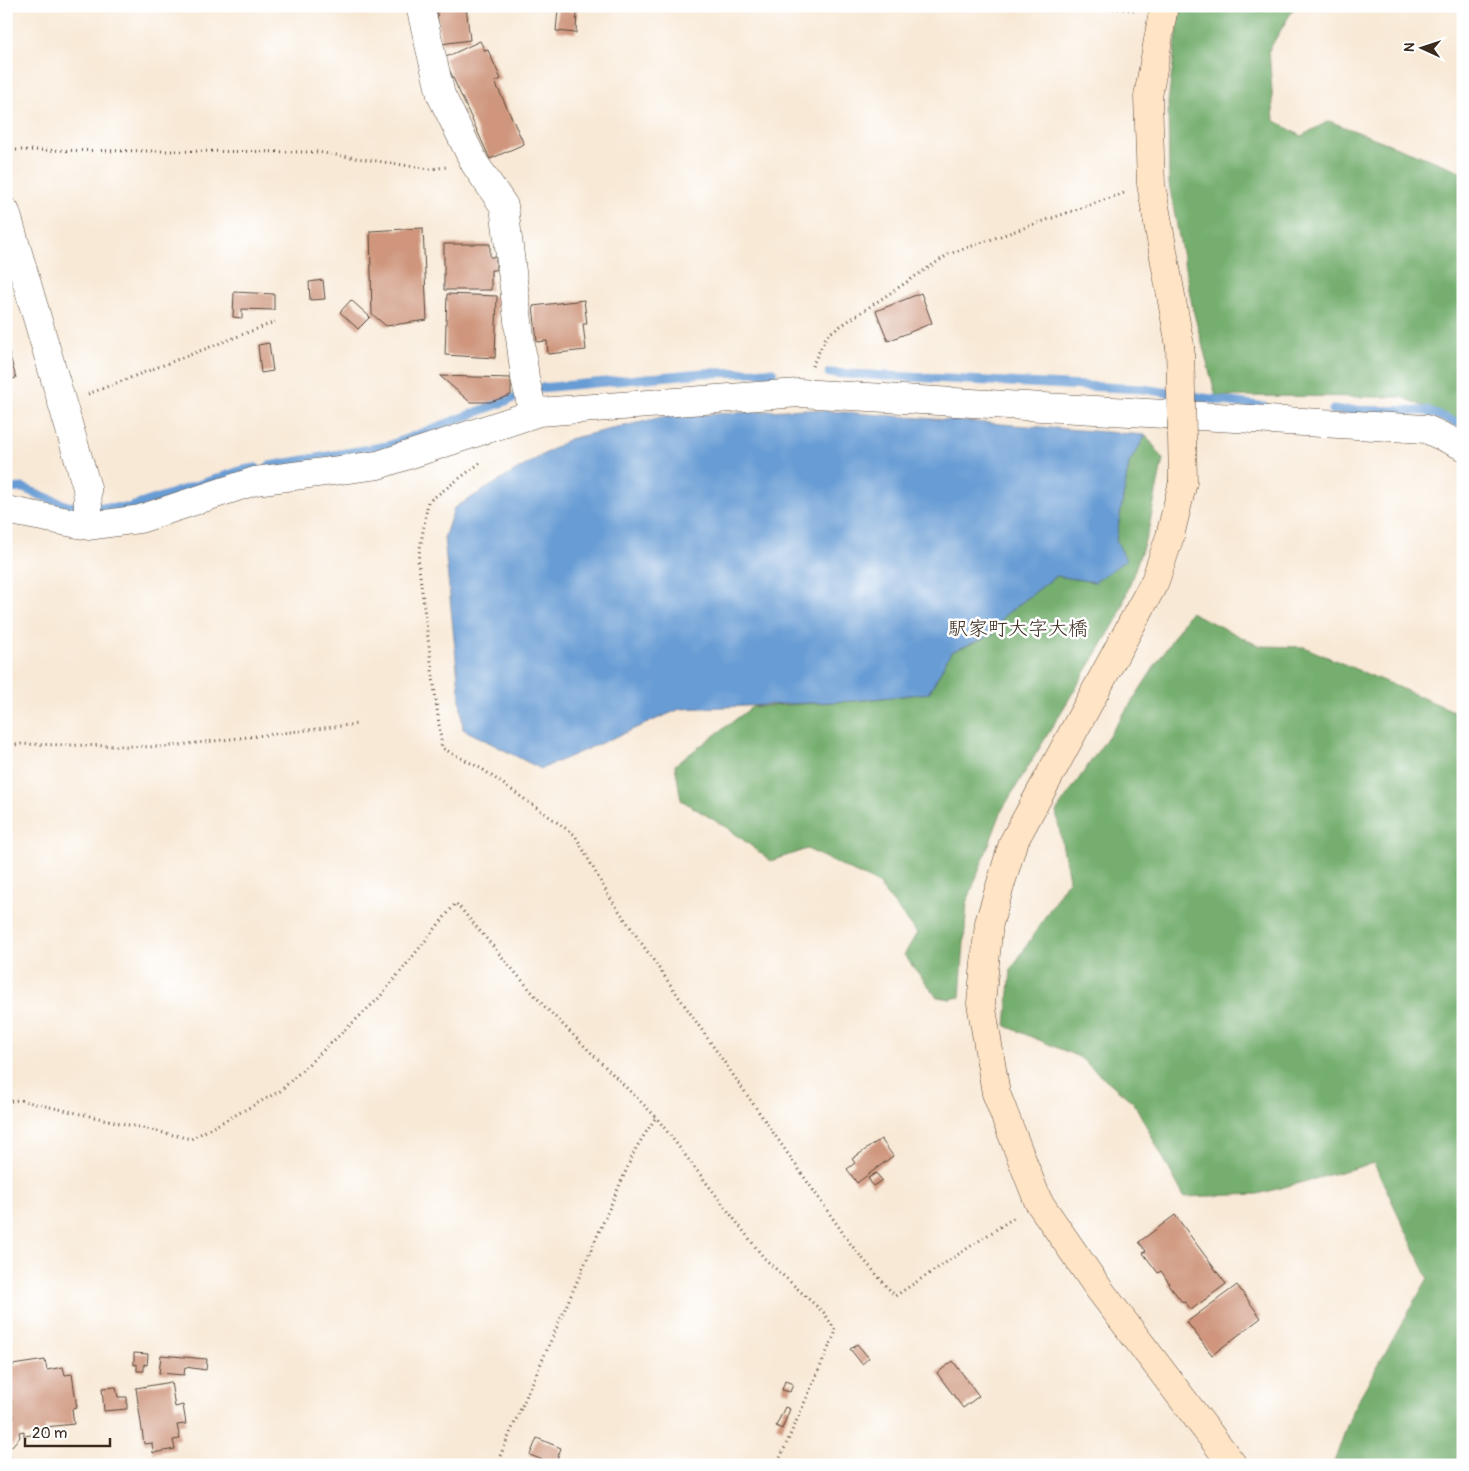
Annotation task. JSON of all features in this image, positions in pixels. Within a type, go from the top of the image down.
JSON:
[{"type":"street","points":[[420,6],[441,95],[475,164],[504,206],[532,398]]},
{"type":"street","points":[[1163,9],[1148,97],[1151,184],[1180,346],[1183,482],[1170,536],[1155,582],[1013,843],[989,923],[982,1003],[996,1094],[1038,1201],[1099,1289],[1234,1465]]},
{"type":"street","points":[[6,212],[87,488],[89,526]]},
{"type":"street","points":[[6,510],[89,526],[140,519],[255,480],[378,465],[532,398],[798,393],[1426,429],[1463,446]]},
{"type":"path","points":[[1078,6],[1163,9]]},
{"type":"path","points":[[6,150],[316,152],[430,169],[475,164]]},
{"type":"path","points":[[798,393],[827,334],[949,254],[1151,184]]},
{"type":"path","points":[[62,404],[275,322]]},
{"type":"path","points":[[482,462],[428,502],[418,560],[442,748],[482,769],[575,835],[614,903],[852,1246],[895,1296],[1038,1201]]},
{"type":"path","points":[[6,747],[19,744],[163,747],[358,724]]},
{"type":"path","points":[[6,1102],[19,1100],[191,1139],[280,1091],[378,998],[456,903],[543,1005],[656,1117],[764,1258],[824,1313],[836,1331],[777,1465]]},
{"type":"path","points":[[496,1465],[636,1148],[656,1117]]},
{"type":"green space","points":[[1182,6],[1295,6],[1269,50],[1274,120],[1301,136],[1329,121],[1463,172],[1463,424],[1402,397],[1216,396],[1193,310],[1169,184],[1168,102]]},
{"type":"green space","points":[[1146,435],[1163,459],[1148,532],[1118,618],[1002,810],[967,902],[960,997],[950,999],[937,997],[904,955],[917,933],[877,883],[807,849],[771,861],[729,829],[681,800],[675,765],[752,707],[853,701],[929,693],[951,652],[992,635],[1004,616],[1056,576],[1095,582],[1116,540],[1129,463]]},
{"type":"green space","points":[[1190,612],[1260,646],[1304,647],[1463,715],[1463,1465],[1333,1465],[1353,1409],[1428,1278],[1374,1163],[1258,1194],[1184,1197],[1134,1103],[1079,1057],[1006,1026],[1011,970],[1069,879],[1056,812],[1129,706]]},
{"type":"water","points":[[803,409],[1146,435],[1129,463],[1116,540],[1126,560],[1095,582],[1056,576],[1004,616],[992,635],[951,652],[929,693],[853,701],[680,709],[541,769],[463,729],[444,538],[454,508],[569,439],[662,417]]},
{"type":"building","points":[[436,6],[466,6],[470,40],[441,44]]},
{"type":"building","points":[[558,10],[577,12],[576,33],[556,31]]},
{"type":"building","points":[[480,41],[485,51],[488,50],[501,79],[495,82],[524,144],[490,159],[444,58]]},
{"type":"building","points":[[423,228],[427,320],[386,326],[372,314],[370,231]]},
{"type":"building","points":[[444,244],[490,244],[490,257],[496,257],[496,270],[491,270],[491,290],[444,290]]},
{"type":"building","points":[[323,280],[325,299],[310,300],[309,282]]},
{"type":"building","points":[[234,292],[274,294],[274,310],[242,309],[242,318],[233,317]]},
{"type":"building","points":[[921,293],[932,323],[888,341],[876,311]]},
{"type":"building","points":[[447,294],[497,296],[495,358],[445,355]]},
{"type":"building","points":[[351,300],[370,317],[358,329],[340,312]]},
{"type":"building","points":[[584,300],[587,324],[583,324],[586,350],[548,354],[547,341],[537,342],[533,306]]},
{"type":"building","points":[[6,341],[16,378],[6,381]]},
{"type":"building","points":[[269,343],[273,371],[261,373],[258,345]]},
{"type":"building","points":[[440,376],[511,378],[511,395],[490,402],[470,402]]},
{"type":"building","points":[[881,1139],[893,1156],[857,1183],[847,1169],[855,1163],[852,1159]]},
{"type":"building","points":[[876,1173],[882,1180],[873,1186],[868,1178]]},
{"type":"building","points":[[1175,1215],[1226,1284],[1191,1310],[1168,1284],[1161,1271],[1158,1273],[1143,1253],[1146,1251],[1139,1242]]},
{"type":"building","points":[[1237,1285],[1261,1318],[1212,1355],[1187,1322]]},
{"type":"building","points":[[857,1344],[869,1358],[862,1364],[850,1349]]},
{"type":"building","points":[[134,1353],[148,1354],[147,1365],[144,1364],[144,1371],[137,1371],[137,1364],[134,1365]]},
{"type":"building","points":[[161,1355],[207,1359],[206,1370],[185,1367],[184,1375],[159,1373]]},
{"type":"building","points":[[45,1360],[47,1370],[63,1367],[65,1375],[72,1374],[77,1408],[72,1409],[74,1424],[45,1427],[46,1433],[24,1436],[24,1431],[19,1432],[20,1437],[10,1448],[8,1437],[11,1433],[6,1434],[6,1404],[10,1419],[14,1418],[6,1366]]},
{"type":"building","points":[[953,1361],[979,1396],[963,1408],[937,1373]]},
{"type":"building","points":[[785,1381],[793,1384],[790,1392],[782,1390]]},
{"type":"building","points":[[171,1382],[175,1407],[183,1405],[186,1424],[177,1425],[180,1439],[173,1440],[175,1449],[153,1453],[152,1443],[144,1444],[136,1388]]},
{"type":"building","points":[[116,1387],[118,1397],[127,1397],[127,1409],[104,1411],[102,1388]]},
{"type":"building","points":[[785,1407],[790,1409],[782,1429],[776,1426]]},
{"type":"building","points":[[537,1438],[561,1448],[555,1465],[530,1455]]},
{"type":"building","points":[[7,1440],[12,1465],[6,1465]]},
{"type":"waterway","points":[[269,466],[388,446],[540,388],[703,373],[773,372]]},
{"type":"waterway","points":[[829,373],[1143,389],[1265,407]]},
{"type":"waterway","points":[[1333,410],[1426,411],[1463,425]]},
{"type":"waterway","points":[[6,489],[23,488],[67,506],[128,508],[243,470],[256,468]]},
{"type":"district","name":"駅家町大字大橋","points":[[1018,628]]}]
